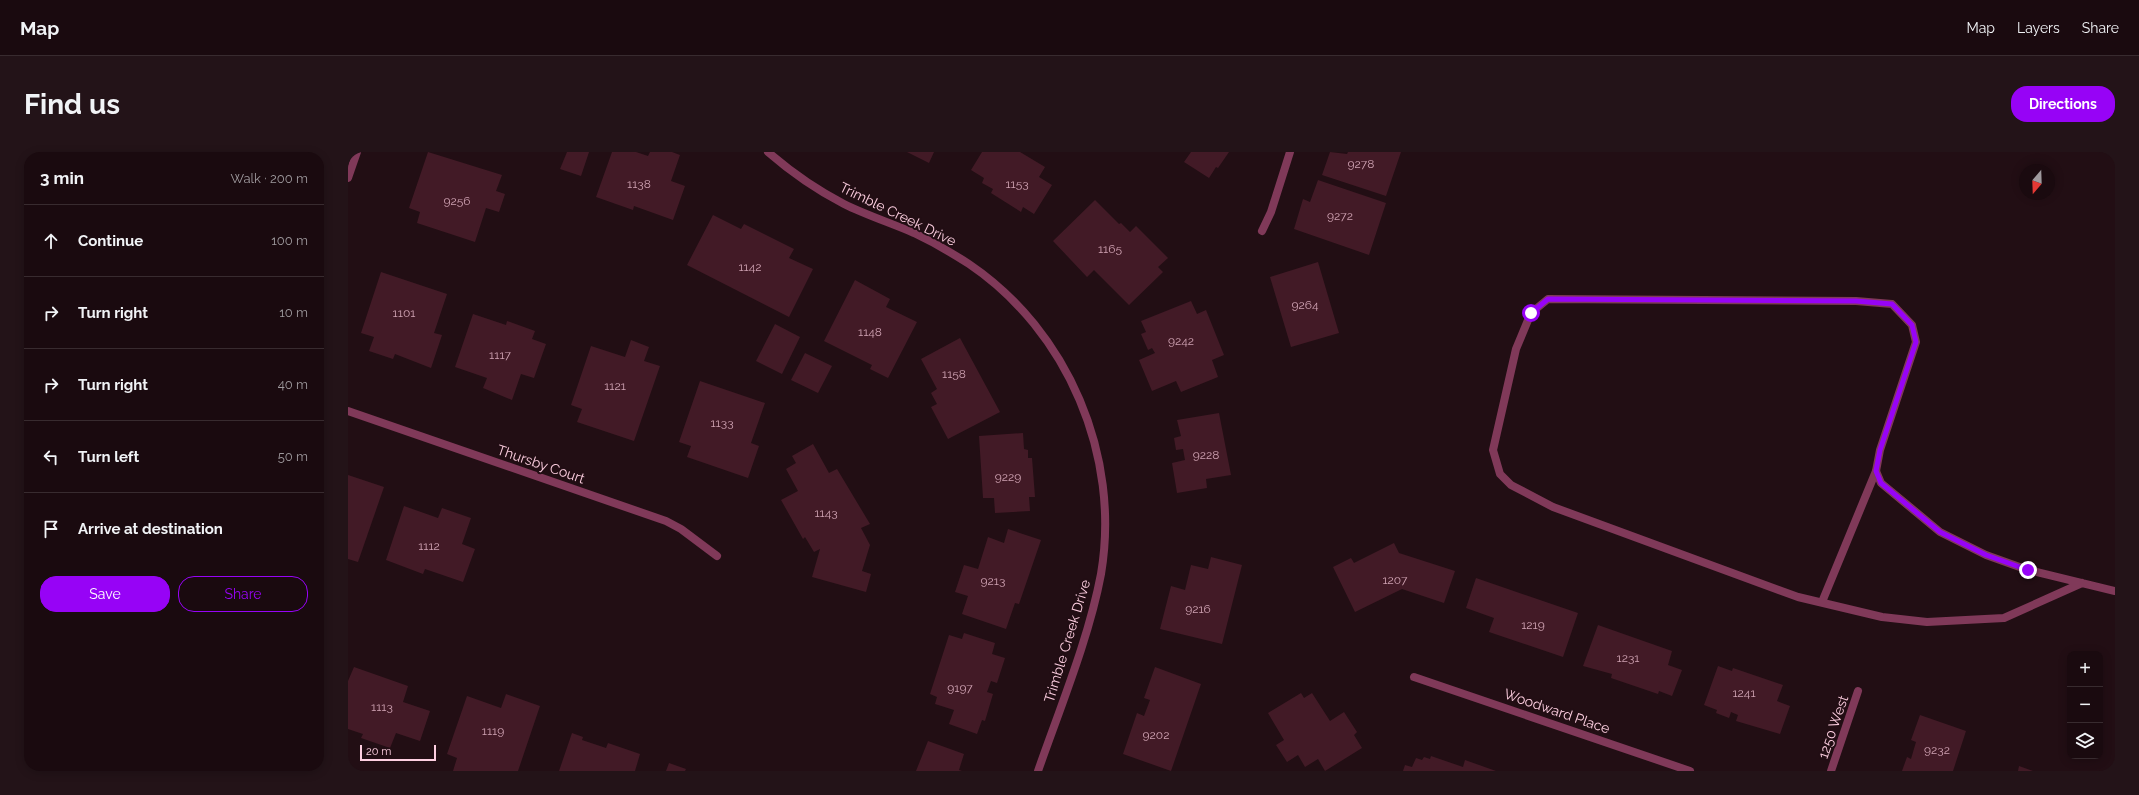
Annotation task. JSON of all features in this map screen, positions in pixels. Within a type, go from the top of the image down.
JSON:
[{"type":"street","points":[[348,178],[357,152]]},
{"type":"street","name":"Trimble Creek Drive","points":[[768,152],[816,187],[844,204],[915,234],[945,249],[970,265],[995,284],[1018,306],[1053,350],[1070,377],[1084,408],[1094,440],[1101,473],[1104,506],[1104,539],[1101,572],[1094,604],[1084,636],[1038,771]]},
{"type":"street","points":[[1262,230],[1271,212],[1290,152]]},
{"type":"street","points":[[1822,602],[1876,471],[1880,450],[1916,342],[1912,325],[1892,304],[1856,301],[1548,299],[1531,313],[1516,349],[1493,450],[1500,474],[1511,485],[1553,507],[1798,597],[1882,617],[1927,622],[2004,618],[2082,583]]},
{"type":"street","name":"Thursby Court","points":[[348,411],[666,521],[681,529],[718,556]]},
{"type":"street","points":[[1876,471],[1881,483],[1940,532],[1986,555],[2028,570],[2115,591]]},
{"type":"street","name":"Woodward Place","points":[[1414,676],[1690,771]]},
{"type":"street","name":"1250 West","points":[[1831,771],[1858,691]]},
{"type":"building","points":[[428,152],[502,175],[496,191],[505,194],[499,212],[486,208],[475,242],[417,223],[420,212],[409,208]]},
{"type":"building","points":[[567,152],[589,152],[581,176],[560,169]]},
{"type":"building","points":[[612,152],[636,152],[648,156],[650,152],[672,152],[680,155],[671,181],[685,186],[673,220],[634,206],[633,210],[596,197]]},
{"type":"building","points":[[907,152],[934,152],[929,163]]},
{"type":"building","points":[[982,152],[1020,152],[1045,167],[1039,177],[1052,185],[1034,214],[1023,207],[1021,212],[991,193],[993,189],[982,183],[984,178],[971,170]]},
{"type":"building","points":[[1191,152],[1229,152],[1209,178],[1184,162]]},
{"type":"building","points":[[1330,152],[1347,154],[1348,152],[1401,152],[1386,196],[1322,175]]},
{"type":"building","points":[[1318,180],[1386,203],[1369,255],[1294,229],[1303,199],[1310,202]]},
{"type":"building","points":[[1095,200],[1119,224],[1121,223],[1130,232],[1136,226],[1168,258],[1158,267],[1163,272],[1129,305],[1094,270],[1087,277],[1053,241]]},
{"type":"building","points":[[713,215],[741,229],[744,224],[794,249],[789,258],[813,269],[789,317],[687,265]]},
{"type":"building","points":[[1318,262],[1339,333],[1291,347],[1270,277]]},
{"type":"building","points":[[381,272],[447,294],[434,333],[442,335],[431,368],[395,354],[393,359],[369,351],[374,337],[361,333]]},
{"type":"building","points":[[855,280],[890,299],[886,307],[917,322],[888,378],[870,369],[872,365],[824,341]]},
{"type":"building","points":[[1191,301],[1197,314],[1206,310],[1224,355],[1212,360],[1218,377],[1181,392],[1176,381],[1152,391],[1139,360],[1155,353],[1152,348],[1148,350],[1141,334],[1146,332],[1141,321]]},
{"type":"building","points":[[473,314],[506,325],[507,321],[535,331],[532,339],[546,344],[534,378],[521,374],[512,400],[483,388],[487,378],[455,367]]},
{"type":"building","points":[[775,324],[800,337],[782,374],[756,361]]},
{"type":"building","points":[[960,338],[1000,412],[948,439],[931,407],[937,404],[931,393],[937,389],[921,359]]},
{"type":"building","points":[[631,340],[649,347],[644,361],[660,366],[634,441],[577,422],[582,409],[571,405],[591,346],[625,357]]},
{"type":"building","points":[[805,353],[832,366],[818,393],[791,380]]},
{"type":"building","points":[[700,381],[765,403],[751,443],[759,446],[748,478],[687,457],[691,446],[679,442]]},
{"type":"building","points":[[1219,413],[1231,475],[1206,479],[1207,488],[1177,493],[1172,463],[1185,460],[1183,449],[1176,450],[1174,438],[1181,436],[1177,420]]},
{"type":"building","points":[[1023,433],[1024,449],[1028,450],[1028,458],[1032,458],[1035,497],[1029,497],[1030,511],[995,513],[994,498],[983,498],[979,436]]},
{"type":"building","points":[[813,444],[829,473],[837,469],[870,524],[861,528],[870,545],[862,571],[871,574],[866,592],[812,577],[820,549],[814,552],[805,537],[803,539],[781,500],[798,491],[786,469],[796,463],[792,456]]},
{"type":"building","points":[[348,475],[384,487],[358,562],[348,559]]},
{"type":"building","points":[[404,506],[438,518],[442,508],[471,518],[462,544],[475,549],[463,582],[425,569],[423,574],[386,560]]},
{"type":"building","points":[[1008,529],[1041,540],[1019,604],[1015,603],[1006,629],[962,614],[968,596],[955,592],[964,565],[978,569],[988,537],[1004,543]]},
{"type":"building","points":[[1394,543],[1399,553],[1455,571],[1444,603],[1402,589],[1355,612],[1333,567],[1351,558],[1354,563]]},
{"type":"building","points":[[1211,557],[1242,565],[1222,644],[1160,629],[1171,586],[1185,590],[1191,565],[1208,569]]},
{"type":"building","points":[[1476,578],[1578,613],[1563,657],[1489,632],[1494,618],[1466,608]]},
{"type":"building","points":[[1598,625],[1672,651],[1668,665],[1682,670],[1672,696],[1659,691],[1658,694],[1611,678],[1612,674],[1583,666]]},
{"type":"building","points":[[964,633],[995,643],[992,654],[1005,658],[997,683],[991,681],[987,692],[993,694],[985,721],[982,720],[977,734],[949,724],[954,710],[935,704],[937,697],[930,694],[949,635],[962,639]]},
{"type":"building","points":[[1718,666],[1732,671],[1733,668],[1783,685],[1777,701],[1790,706],[1780,734],[1736,721],[1738,715],[1731,712],[1729,718],[1716,713],[1717,710],[1704,705]]},
{"type":"building","points":[[354,667],[408,686],[403,702],[430,711],[420,741],[396,733],[390,748],[361,738],[363,734],[348,729],[348,681]]},
{"type":"building","points":[[1155,667],[1201,684],[1171,771],[1123,754],[1137,713],[1144,716],[1150,700],[1144,698]]},
{"type":"building","points":[[1301,693],[1304,698],[1312,693],[1330,721],[1344,712],[1357,732],[1354,735],[1362,748],[1325,771],[1318,759],[1305,767],[1298,755],[1287,762],[1276,745],[1284,740],[1268,713]]},
{"type":"building","points":[[506,694],[540,706],[518,771],[453,771],[457,758],[447,754],[467,696],[501,708]]},
{"type":"building","points":[[1920,715],[1966,731],[1953,771],[1902,771],[1907,757],[1911,759],[1916,742],[1911,740]]},
{"type":"building","points":[[572,733],[583,737],[582,740],[606,748],[608,743],[640,754],[635,771],[559,771]]},
{"type":"building","points":[[928,741],[964,754],[959,770],[962,771],[916,771]]},
{"type":"building","points":[[1431,756],[1463,767],[1465,760],[1496,771],[1403,771],[1405,765],[1412,767],[1416,758],[1422,760],[1424,757],[1430,759]]},
{"type":"building","points":[[669,763],[686,769],[685,771],[666,771]]},
{"type":"building","points":[[2019,766],[2033,771],[2018,771]]},
{"type":"route","points":[[1531,313],[1548,299],[1856,301],[1892,304],[1912,325],[1916,342],[1880,450],[1876,471],[1881,483],[1940,532],[1986,555],[2028,570]]}]
